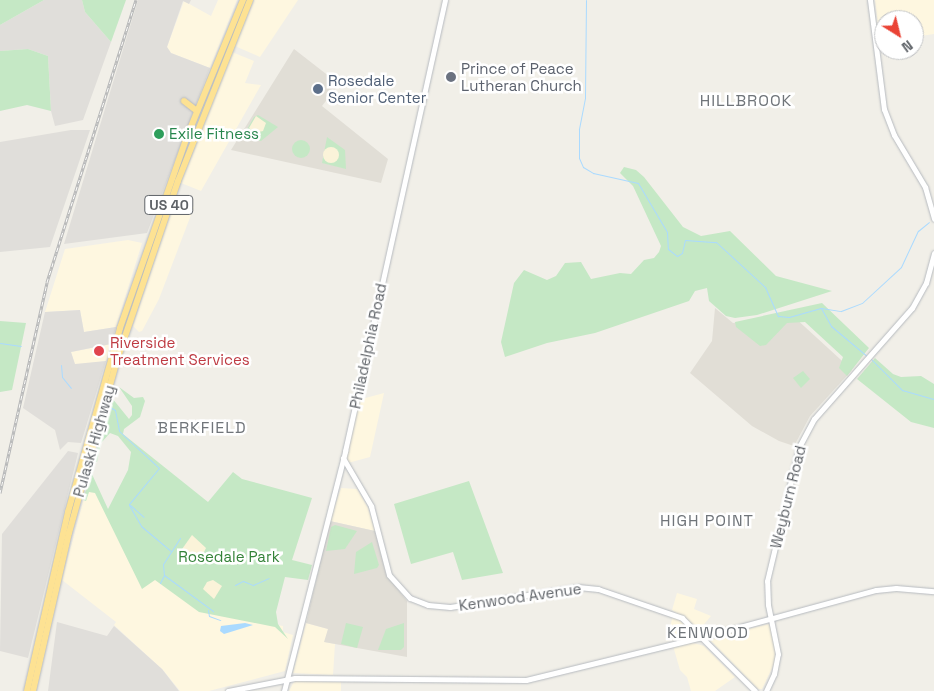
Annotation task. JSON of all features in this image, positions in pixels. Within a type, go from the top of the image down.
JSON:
[{"type":"highway","name":"Pulaski Highway","points":[[27,691],[63,532],[100,394],[151,235],[197,112],[242,0]]},
{"type":"highway","name":"Pulaski Highway","points":[[33,691],[69,533],[115,368],[172,196],[250,0]]},
{"type":"highway","points":[[184,101],[197,112]]},
{"type":"street","name":"Philadelphia Road","points":[[284,691],[343,458],[445,0]]},
{"type":"street","points":[[870,0],[884,109],[894,135],[925,187],[934,219]]},
{"type":"street","name":"Weyburn Road","points":[[766,691],[778,661],[771,619],[768,577],[799,447],[814,419],[916,303],[926,283],[934,253]]},
{"type":"street","name":"Kenwood Avenue","points":[[343,458],[371,506],[387,572],[410,598],[428,605],[450,607],[593,588],[674,614],[701,637],[755,691]]},
{"type":"street","points":[[228,691],[288,678],[522,680],[701,637],[890,588],[934,591]]},
{"type":"shaded area","points":[[44,0],[82,0],[85,12],[111,42],[83,120],[55,126],[51,111],[48,56],[28,49],[0,51],[0,25]]},
{"type":"shaded area","points":[[138,0],[191,0],[189,4],[183,1],[167,47],[171,53],[210,68],[147,233],[64,244]]},
{"type":"shaded area","points":[[218,0],[237,0],[210,68],[171,53],[167,47],[184,1],[211,16]]},
{"type":"shaded area","points":[[254,0],[298,0],[260,57],[235,46]]},
{"type":"shaded area","points":[[875,0],[934,0],[934,34],[924,36],[924,10],[876,10]]},
{"type":"shaded area","points":[[294,49],[339,84],[322,106],[388,159],[381,183],[231,150]]},
{"type":"shaded area","points":[[232,52],[254,61],[245,83],[261,85],[201,191],[181,183]]},
{"type":"shaded area","points":[[71,130],[90,130],[50,247],[0,252],[0,142]]},
{"type":"shaded area","points":[[176,197],[194,207],[159,299],[142,331],[139,332],[133,326]]},
{"type":"shaded area","points":[[128,240],[142,243],[116,327],[84,332],[80,310],[45,312],[65,249]]},
{"type":"shaded area","points":[[715,308],[733,323],[793,316],[852,370],[810,416],[794,446],[779,441],[752,426],[690,373],[712,341]]},
{"type":"shaded area","points":[[80,310],[84,332],[116,327],[111,344],[71,352],[75,364],[106,361],[81,443],[68,442],[60,450],[55,430],[23,408],[45,312]]},
{"type":"shaded area","points":[[111,344],[106,361],[75,365],[71,352]]},
{"type":"shaded area","points":[[384,393],[370,457],[348,463],[346,456],[358,400]]},
{"type":"shaded area","points":[[68,451],[78,453],[28,658],[0,651],[2,534]]},
{"type":"shaded area","points":[[87,487],[93,489],[148,581],[155,578],[244,619],[283,626],[283,632],[293,635],[285,671],[209,691],[180,691],[163,670],[114,625],[116,622],[62,580]]},
{"type":"shaded area","points":[[341,488],[357,489],[368,508],[375,531],[330,521]]},
{"type":"shaded area","points":[[330,521],[375,531],[386,574],[407,601],[407,657],[324,642],[328,629],[306,623]]},
{"type":"shaded area","points":[[677,593],[697,599],[694,609],[711,616],[699,630],[672,610]]},
{"type":"shaded area","points":[[673,616],[686,624],[695,634],[666,641]]},
{"type":"shaded area","points":[[57,622],[107,636],[114,626],[162,669],[179,691],[48,691]]},
{"type":"shaded area","points":[[306,623],[328,629],[325,642],[335,644],[333,675],[293,673]]},
{"type":"shaded area","points":[[769,624],[775,644],[775,662],[762,689],[758,689],[711,641],[713,637]]},
{"type":"shaded area","points":[[690,642],[704,646],[735,677],[715,691],[691,691],[687,677],[680,670],[673,646]]},
{"type":"shaded area","points":[[295,680],[341,682],[341,691],[289,691]]},
{"type":"green space","points":[[0,0],[44,0],[0,25]]},
{"type":"green space","points":[[82,0],[126,0],[111,42],[85,12]]},
{"type":"green space","points":[[28,49],[48,56],[51,111],[27,105],[0,111],[0,51]]},
{"type":"green space","points":[[258,115],[278,127],[261,141],[242,138],[254,117]]},
{"type":"green space","points":[[327,137],[345,150],[346,169],[322,163]]},
{"type":"green space","points":[[301,140],[307,143],[310,149],[307,155],[301,158],[295,155],[292,149],[295,143]]},
{"type":"green space","points":[[624,167],[636,170],[644,177],[683,227],[701,236],[730,231],[776,276],[832,291],[757,315],[735,318],[726,316],[709,301],[707,288],[695,291],[689,301],[595,333],[547,343],[505,357],[501,342],[514,283],[524,270],[547,280],[556,276],[565,263],[581,262],[591,279],[620,273],[631,274],[644,260],[654,258],[659,252],[661,246],[633,186],[620,173]]},
{"type":"green space","points":[[822,303],[869,348],[847,376],[839,368],[843,357],[805,322],[787,323],[766,345],[760,346],[736,327],[735,322]]},
{"type":"green space","points":[[0,321],[26,323],[12,390],[0,392]]},
{"type":"green space","points":[[875,358],[893,374],[901,377],[921,376],[934,384],[934,428],[911,422],[857,379]]},
{"type":"green space","points":[[803,371],[810,379],[801,388],[793,378]]},
{"type":"green space","name":"Rosedale Park","points":[[119,387],[134,398],[143,397],[145,401],[140,417],[124,429],[123,434],[208,502],[233,472],[242,479],[312,498],[292,560],[312,565],[308,580],[285,577],[276,612],[278,624],[288,639],[275,627],[199,612],[155,580],[142,589],[95,493],[89,492],[86,501],[83,500],[91,472],[108,509],[128,470],[131,452],[118,436],[110,433],[101,443],[97,462],[93,462],[112,398],[129,419],[132,415],[132,406]]},
{"type":"green space","points":[[469,481],[503,573],[462,580],[453,552],[411,564],[394,504]]},
{"type":"green space","points":[[335,525],[357,531],[345,549],[326,551],[331,527]]},
{"type":"green space","points":[[372,542],[379,565],[377,568],[354,574],[356,552]]},
{"type":"green space","points":[[346,623],[363,627],[357,648],[341,644]]},
{"type":"green space","points":[[404,623],[404,647],[401,650],[378,650],[386,629]]},
{"type":"sand","points":[[256,116],[266,123],[263,131],[255,133],[249,128]]},
{"type":"sand","points":[[331,147],[339,155],[331,163],[323,155]]},
{"type":"sand","points":[[192,535],[206,548],[202,556],[194,560],[180,552]]},
{"type":"sand","points":[[213,580],[222,586],[214,599],[203,589],[207,582]]},
{"type":"water","points":[[245,623],[253,625],[224,634],[220,631],[221,626]]},
{"type":"waterway","points":[[586,0],[585,98],[579,129],[579,158],[583,167],[593,173],[638,183],[667,232],[668,249],[677,256],[682,253],[685,240],[716,242],[765,287],[778,316],[789,317],[821,308],[831,326],[868,357]]},
{"type":"waterway","points":[[821,308],[841,311],[862,303],[901,267],[918,231],[929,222]]},
{"type":"waterway","points":[[0,343],[21,346]]},
{"type":"waterway","points":[[871,359],[902,390],[934,399]]},
{"type":"waterway","points":[[61,365],[62,377],[71,388]]},
{"type":"waterway","points":[[108,406],[115,410],[119,431],[159,468],[129,504]]},
{"type":"waterway","points":[[129,505],[141,526],[171,551]]},
{"type":"waterway","points":[[130,505],[144,517]]},
{"type":"waterway","points":[[180,538],[163,564],[164,575],[213,611]]},
{"type":"waterway","points":[[160,583],[164,575]]},
{"type":"waterway","points":[[235,585],[243,581],[253,585],[269,578]]},
{"type":"waterway","points":[[208,610],[209,616],[220,620]]},
{"type":"railway","points":[[0,493],[47,282],[136,0]]},
{"type":"place","name":"Prince of Peace Lutheran Church","points":[[451,77]]},
{"type":"place","name":"Rosedale Senior Center","points":[[318,89]]},
{"type":"place","name":"Exile Fitness","points":[[159,134]]},
{"type":"place","name":"Riverside Treatment Services","points":[[99,351]]},
{"type":"district","name":"HILLBROOK","points":[[746,101]]},
{"type":"district","name":"BERKFIELD","points":[[202,428]]},
{"type":"district","name":"HIGH POINT","points":[[707,521]]},
{"type":"district","name":"KENWOOD","points":[[708,633]]}]
